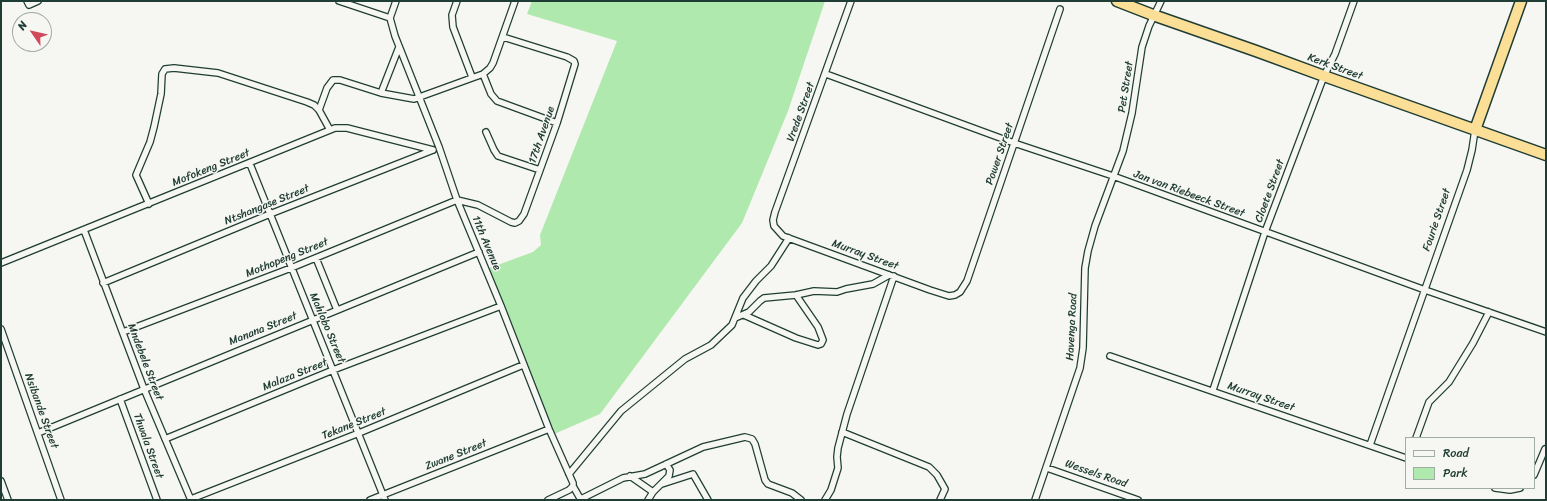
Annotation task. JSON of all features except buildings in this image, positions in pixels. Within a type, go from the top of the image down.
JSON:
[{"type":"highway","name":"Kerk Street","points":[[1117,1],[1546,155]]},
{"type":"highway","name":"Fourie Street","points":[[1475,130],[1522,1]]},
{"type":"street","points":[[27,1],[28,5],[38,1]]},
{"type":"street","points":[[339,1],[390,18],[396,1]]},
{"type":"street","points":[[457,1],[452,15],[453,27],[472,77]]},
{"type":"street","points":[[319,110],[327,88],[333,80],[340,80],[381,93],[409,99],[419,98],[482,74],[490,68],[493,63],[515,1]]},
{"type":"street","name":"Vrede Street","points":[[776,230],[774,220],[775,212],[826,74],[851,1]]},
{"type":"street","name":"Pet Street","points":[[1114,176],[1129,129],[1142,47],[1153,15],[1161,1]]},
{"type":"street","name":"Cloete Street","points":[[1213,390],[1265,232],[1324,76],[1335,54],[1354,1]]},
{"type":"street","name":"Power Street","points":[[949,296],[960,292],[967,280],[1060,10]]},
{"type":"street","name":"11th Avenue","points":[[390,18],[419,98],[439,147],[457,200],[501,306],[549,429],[569,474],[571,488],[581,500]]},
{"type":"street","name":"17th Avenue","points":[[457,200],[478,205],[508,221],[517,223],[524,214],[557,123],[575,66],[574,61],[562,55],[503,37]]},
{"type":"street","points":[[381,93],[400,47]]},
{"type":"street","points":[[149,204],[136,175],[150,142],[161,94],[162,74],[165,70],[174,68],[218,72],[307,102],[314,105],[319,110],[330,130]]},
{"type":"street","points":[[482,74],[491,94],[497,101],[557,123]]},
{"type":"street","name":"Jan van Riebeeck Street","points":[[826,74],[1014,143],[1114,176],[1425,290],[1546,332]]},
{"type":"street","name":"Mofokeng Street","points":[[1,263],[250,164],[330,130],[347,128],[433,150]]},
{"type":"street","name":"Fourie Street","points":[[1370,445],[1467,170],[1475,130]]},
{"type":"street","points":[[486,132],[498,156],[540,170]]},
{"type":"street","name":"Ntshangase Street","points":[[103,283],[270,214],[439,147]]},
{"type":"street","name":"Mahlobo Street","points":[[250,164],[384,497]]},
{"type":"street","name":"Havenga Road","points":[[1036,500],[1082,357],[1086,259],[1095,226],[1114,176]]},
{"type":"street","name":"Mothopeng Street","points":[[123,332],[291,268],[457,200]]},
{"type":"street","name":"Mndebele Street","points":[[84,230],[144,389],[191,500]]},
{"type":"street","name":"Murray Street","points":[[776,230],[783,236],[949,296]]},
{"type":"street","points":[[569,474],[621,411],[689,357],[711,345],[732,325],[743,298],[756,281],[771,266],[789,238]]},
{"type":"street","name":"Manana Street","points":[[38,433],[479,252]]},
{"type":"street","points":[[316,258],[337,310]]},
{"type":"street","points":[[735,318],[752,310],[762,299],[796,295],[814,291],[837,292],[848,288],[867,286],[892,275]]},
{"type":"street","points":[[825,500],[832,490],[838,468],[837,457],[842,432],[892,275]]},
{"type":"street","points":[[744,315],[796,338],[818,345],[821,344],[823,340],[818,327],[796,295]]},
{"type":"street","name":"Malaza Street","points":[[165,439],[333,370],[501,306]]},
{"type":"street","points":[[1416,437],[1429,402],[1449,382],[1473,343],[1489,312]]},
{"type":"street","name":"Nsibande Street","points":[[1,329],[61,500]]},
{"type":"street","name":"Murray Street","points":[[1110,356],[1213,390],[1405,458]]},
{"type":"street","name":"Tekane Street","points":[[191,500],[359,433],[523,365]]},
{"type":"street","name":"Thwala Street","points":[[120,399],[157,500]]},
{"type":"street","name":"Zwane Street","points":[[370,500],[384,497],[549,429]]},
{"type":"street","points":[[842,432],[929,467],[937,475],[945,489],[940,500]]},
{"type":"street","points":[[581,500],[623,478],[645,474],[710,444],[738,438],[749,438],[754,441],[765,480],[768,484],[792,493],[800,500]]},
{"type":"street","points":[[1535,473],[1545,449]]},
{"type":"street","points":[[648,500],[670,473],[666,464]]},
{"type":"street","name":"Wessels Road","points":[[1047,468],[1138,500]]},
{"type":"street","points":[[662,484],[693,474],[708,500]]},
{"type":"street","points":[[630,476],[653,492]]},
{"type":"street","points":[[1,481],[8,500]]},
{"type":"street","points":[[548,500],[571,488]]},
{"type":"street","points":[[1502,489],[1515,489]]},
{"type":"green space","points":[[532,1],[825,1],[788,111],[742,223],[600,414],[552,435],[484,270],[533,252],[541,245],[540,235],[617,41],[527,14]]}]
